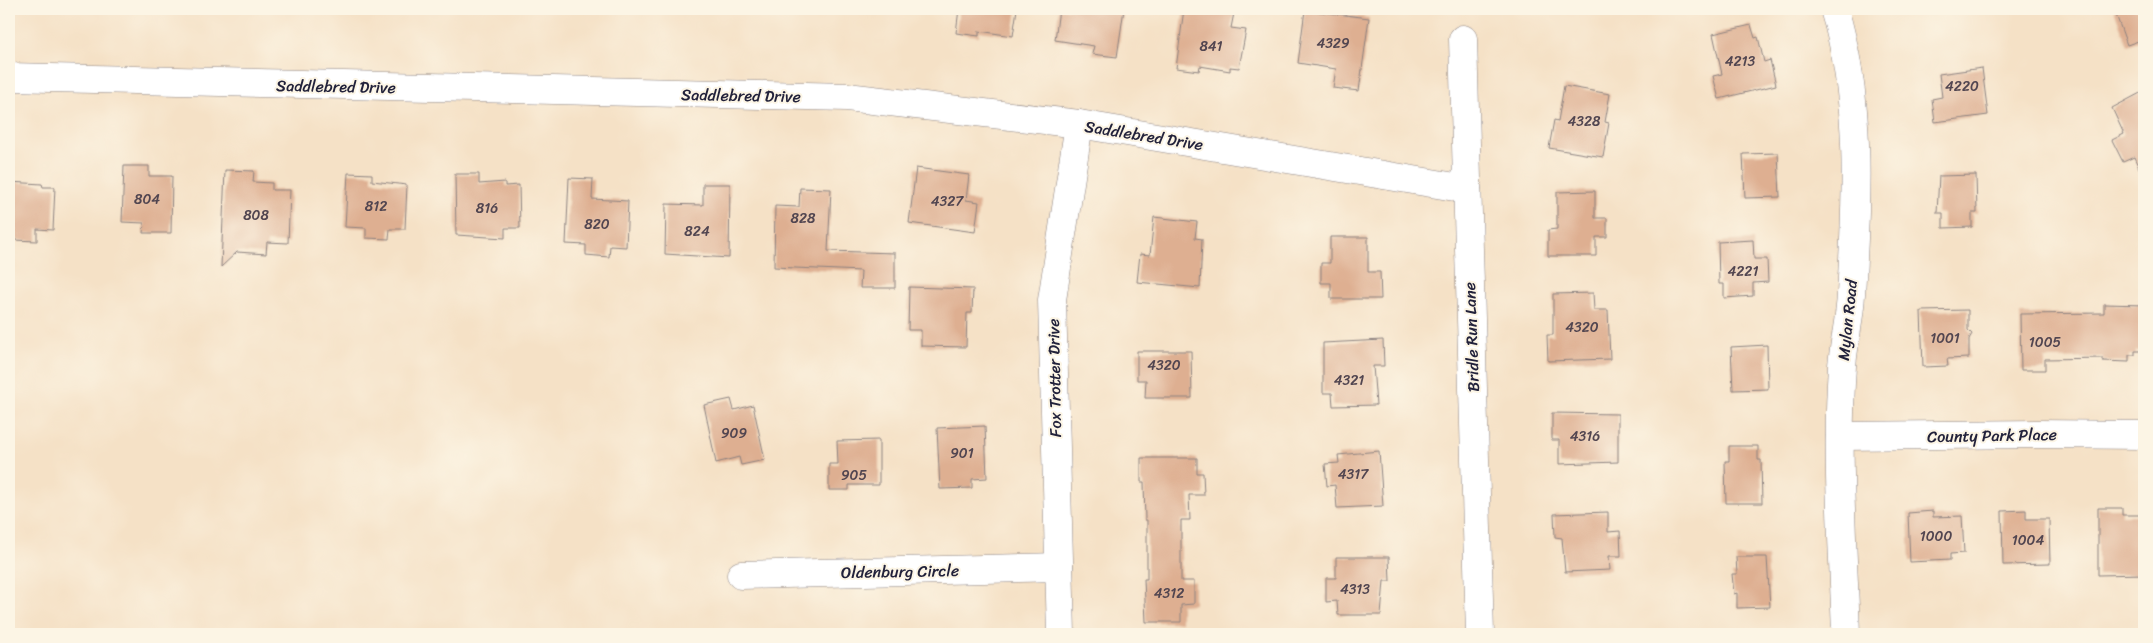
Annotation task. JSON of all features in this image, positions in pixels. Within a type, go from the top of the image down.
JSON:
[{"type":"street","name":"Mylan Road","points":[[1834,9],[1844,42],[1852,101],[1854,180],[1851,296],[1842,364],[1840,436],[1846,634]]},
{"type":"street","name":"Bridle Run Lane","points":[[1464,39],[1480,634]]},
{"type":"street","name":"Saddlebred Drive","points":[[9,77],[847,97],[1079,124],[1467,189]]},
{"type":"street","name":"Fox Trotter Drive","points":[[1061,634],[1052,300],[1079,124]]},
{"type":"street","name":"County Park Place","points":[[1840,436],[2144,435]]},
{"type":"street","name":"Oldenburg Circle","points":[[741,575],[1059,567]]},
{"type":"building","points":[[959,9],[1017,9],[1013,36],[979,31],[979,36],[956,33]]},
{"type":"building","points":[[1059,9],[1124,9],[1117,57],[1092,54],[1094,46],[1055,40]]},
{"type":"building","points":[[1184,9],[1205,9],[1234,13],[1231,28],[1246,30],[1239,68],[1230,67],[1230,71],[1200,66],[1199,71],[1176,68]]},
{"type":"building","points":[[2114,9],[2144,9],[2144,39],[2127,45]]},
{"type":"building","points":[[1305,10],[1369,18],[1359,91],[1333,88],[1336,69],[1298,63]]},
{"type":"building","points":[[1751,25],[1755,38],[1758,37],[1764,62],[1770,60],[1776,85],[1719,99],[1713,76],[1722,74],[1713,34]]},
{"type":"building","points":[[1982,68],[1988,115],[1935,122],[1932,99],[1942,97],[1939,74]]},
{"type":"building","points":[[1564,86],[1610,94],[1605,122],[1609,123],[1603,157],[1549,148],[1554,120],[1558,121]]},
{"type":"building","points":[[2144,91],[2144,179],[2134,157],[2123,162],[2112,140],[2124,134],[2112,108]]},
{"type":"building","points":[[1778,153],[1780,197],[1745,198],[1743,154]]},
{"type":"building","points":[[124,166],[149,166],[149,176],[172,176],[171,233],[143,233],[144,223],[122,222]]},
{"type":"building","points":[[916,168],[969,175],[966,200],[979,202],[975,232],[909,223]]},
{"type":"building","points":[[225,170],[254,171],[253,182],[272,183],[272,190],[290,190],[288,243],[267,242],[266,254],[237,252],[221,267]]},
{"type":"building","points":[[348,173],[372,174],[372,181],[407,185],[405,229],[390,229],[389,239],[366,238],[366,228],[345,227]]},
{"type":"building","points":[[455,174],[479,174],[479,184],[505,182],[505,186],[519,185],[520,228],[505,228],[505,238],[456,235]]},
{"type":"building","points":[[1976,175],[1977,213],[1972,213],[1972,227],[1943,228],[1943,213],[1937,213],[1939,176]]},
{"type":"building","points":[[569,178],[593,179],[592,199],[628,201],[626,247],[610,246],[609,257],[586,255],[586,245],[566,244]]},
{"type":"building","points":[[9,182],[42,184],[43,187],[55,187],[53,230],[37,229],[37,241],[14,240],[14,231],[9,230]]},
{"type":"building","points":[[703,184],[730,184],[729,258],[665,254],[666,204],[703,205]]},
{"type":"building","points":[[800,188],[831,189],[828,251],[895,253],[895,288],[860,288],[861,271],[774,267],[775,206],[799,207]]},
{"type":"building","points":[[1595,191],[1595,218],[1607,218],[1607,237],[1596,237],[1596,256],[1548,256],[1548,230],[1557,229],[1557,192]]},
{"type":"building","points":[[1154,217],[1197,222],[1195,238],[1202,239],[1200,288],[1137,282],[1140,254],[1150,255]]},
{"type":"building","points":[[1330,237],[1368,237],[1368,272],[1380,272],[1381,299],[1331,299],[1331,283],[1321,283],[1321,263],[1330,263]]},
{"type":"building","points":[[1753,240],[1754,259],[1767,259],[1768,282],[1753,283],[1753,296],[1724,298],[1724,284],[1719,284],[1718,242]]},
{"type":"building","points":[[909,287],[973,289],[972,313],[967,313],[966,347],[921,346],[921,330],[908,330]]},
{"type":"building","points":[[1593,293],[1594,310],[1608,310],[1610,359],[1548,361],[1547,335],[1553,335],[1553,294]]},
{"type":"building","points":[[2104,304],[2144,305],[2144,351],[2135,351],[2135,355],[2129,355],[2129,362],[2103,361],[2103,358],[2045,359],[2045,370],[2021,370],[2020,314],[2104,313]]},
{"type":"building","points":[[1968,310],[1968,330],[1972,334],[1969,339],[1969,358],[1947,359],[1948,366],[1923,367],[1921,311]]},
{"type":"building","points":[[1383,340],[1384,366],[1373,366],[1376,405],[1333,406],[1332,393],[1323,393],[1323,343]]},
{"type":"building","points":[[1767,345],[1768,389],[1733,390],[1731,347]]},
{"type":"building","points":[[1137,351],[1191,351],[1192,398],[1145,398],[1146,380],[1137,380]]},
{"type":"building","points":[[731,399],[734,410],[753,405],[765,460],[741,465],[739,457],[716,463],[704,405]]},
{"type":"building","points":[[1552,413],[1618,414],[1618,462],[1559,464],[1559,440],[1552,440]]},
{"type":"building","points":[[985,426],[987,478],[972,479],[972,488],[940,489],[937,428]]},
{"type":"building","points":[[879,440],[879,485],[849,485],[849,490],[829,490],[829,464],[838,464],[837,441]]},
{"type":"building","points":[[1729,446],[1758,446],[1758,460],[1761,460],[1762,503],[1726,503],[1725,461],[1729,461]]},
{"type":"building","points":[[1379,451],[1383,506],[1337,508],[1335,485],[1327,486],[1325,464],[1339,463],[1338,455]]},
{"type":"building","points":[[1141,458],[1197,458],[1197,473],[1203,473],[1204,495],[1189,495],[1190,520],[1181,520],[1181,581],[1194,581],[1194,604],[1181,605],[1181,622],[1146,622],[1144,579],[1147,579],[1147,520],[1145,520],[1144,482],[1141,482]]},
{"type":"building","points":[[2098,508],[2122,508],[2122,515],[2144,515],[2144,574],[2098,575]]},
{"type":"building","points":[[2026,510],[2026,519],[2049,519],[2050,564],[2003,565],[2002,511]]},
{"type":"building","points":[[1933,511],[1933,517],[1962,516],[1964,553],[1950,554],[1950,560],[1910,562],[1908,513]]},
{"type":"building","points":[[1608,512],[1608,532],[1620,531],[1621,556],[1609,556],[1610,570],[1565,572],[1562,538],[1555,537],[1554,514]]},
{"type":"building","points":[[1336,557],[1389,557],[1390,581],[1384,581],[1381,615],[1338,615],[1337,601],[1326,602],[1326,578],[1336,578]]},
{"type":"building","points":[[1736,557],[1767,557],[1770,607],[1737,608],[1737,593],[1734,594],[1732,574],[1737,574]]}]
